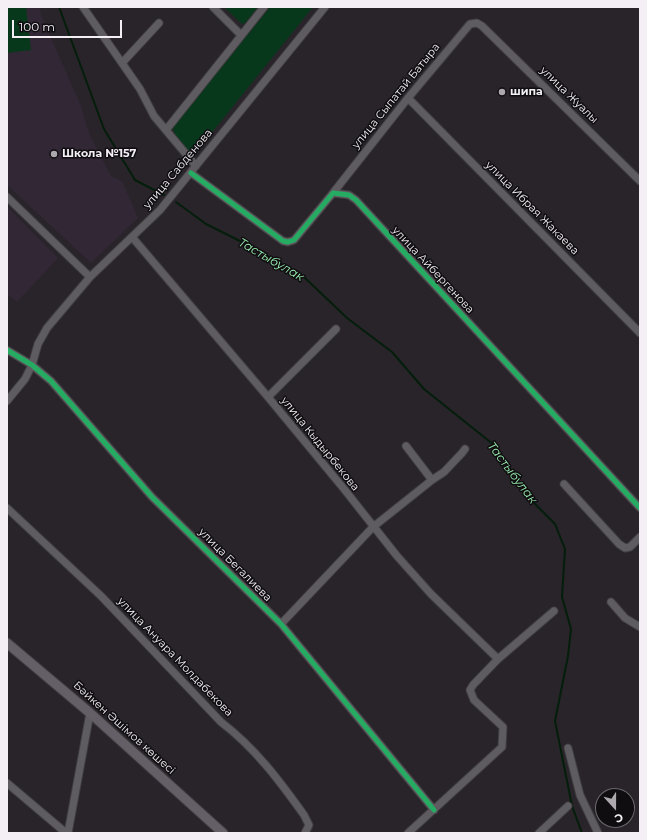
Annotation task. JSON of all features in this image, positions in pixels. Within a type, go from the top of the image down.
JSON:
[{"type":"main road","name":"Бәйкен Әшімов көшесі","points":[[7,643],[90,713],[223,833]]},
{"type":"street","points":[[83,7],[140,90],[154,116],[196,166]]},
{"type":"street","points":[[213,7],[241,35]]},
{"type":"street","points":[[166,130],[264,7]]},
{"type":"street","name":"улица Сабденова","points":[[7,401],[26,379],[38,344],[47,328],[90,277],[160,210],[326,7]]},
{"type":"street","points":[[122,63],[159,23]]},
{"type":"street","name":"улица Сыпатай Батыра","points":[[333,193],[408,98],[470,24],[477,23],[482,26]]},
{"type":"street","name":"улица Жуалы","points":[[482,26],[640,181]]},
{"type":"street","name":"улица Ибрая Жакаева","points":[[408,98],[640,333]]},
{"type":"street","points":[[191,173],[283,241],[288,242],[294,240],[333,193]]},
{"type":"street","name":"улица Айбергенова","points":[[333,193],[349,195],[356,200],[640,508]]},
{"type":"street","points":[[7,198],[90,277]]},
{"type":"street","name":"улица Кыдырбекова","points":[[132,237],[268,397],[344,489],[373,527],[431,594],[498,659]]},
{"type":"street","points":[[268,397],[336,329]]},
{"type":"street","name":"улица Бегалиева","points":[[7,350],[32,364],[51,381],[152,497],[281,624],[434,810]]},
{"type":"street","points":[[406,446],[432,480]]},
{"type":"street","points":[[281,624],[373,527],[444,472],[465,449]]},
{"type":"street","points":[[564,484],[619,544],[625,548],[630,547],[640,537]]},
{"type":"street","name":"улица Ануара Молдабекова","points":[[7,508],[101,596],[221,722],[239,735],[259,756],[304,815],[309,825],[305,833]]},
{"type":"street","points":[[611,602],[625,618],[640,627]]},
{"type":"street","points":[[408,833],[502,748],[503,727],[474,700],[470,690],[498,659],[554,611]]},
{"type":"street","points":[[7,783],[67,833],[90,713]]},
{"type":"street","points":[[568,748],[580,795],[598,833]]},
{"type":"street","points":[[539,833],[568,806]]},
{"type":"shaded area","name":"Школа №157","points":[[7,7],[40,7],[41,15],[81,106],[89,133],[111,176],[122,181],[138,218],[91,263],[7,185]]},
{"type":"shaded area","points":[[7,206],[58,258],[17,302],[7,294]]},
{"type":"green space","points":[[7,7],[26,7],[31,50],[7,53]]},
{"type":"green space","points":[[224,7],[258,7],[245,23],[242,24]]},
{"type":"green space","points":[[270,7],[313,7],[193,156],[176,136],[173,129],[174,126]]},
{"type":"waterway","name":"Тастыбулак","points":[[59,7],[104,129],[135,180],[164,195]]},
{"type":"waterway","name":"Тастыбулак","points":[[176,202],[206,224],[252,247],[303,276],[347,318],[392,352],[424,389],[494,445],[533,502],[555,524],[565,549],[562,597],[571,629],[568,656],[555,721],[572,806],[582,833]]},
{"type":"cycle path","points":[[191,173],[283,241],[288,242],[294,240],[333,193],[349,195],[356,200],[640,508]]},
{"type":"cycle path","points":[[7,350],[32,365],[51,381],[152,497],[281,624],[434,810]]},
{"type":"place","name":"шипа","points":[[502,92]]},
{"type":"place","name":"Школа №157","points":[[54,154]]}]
